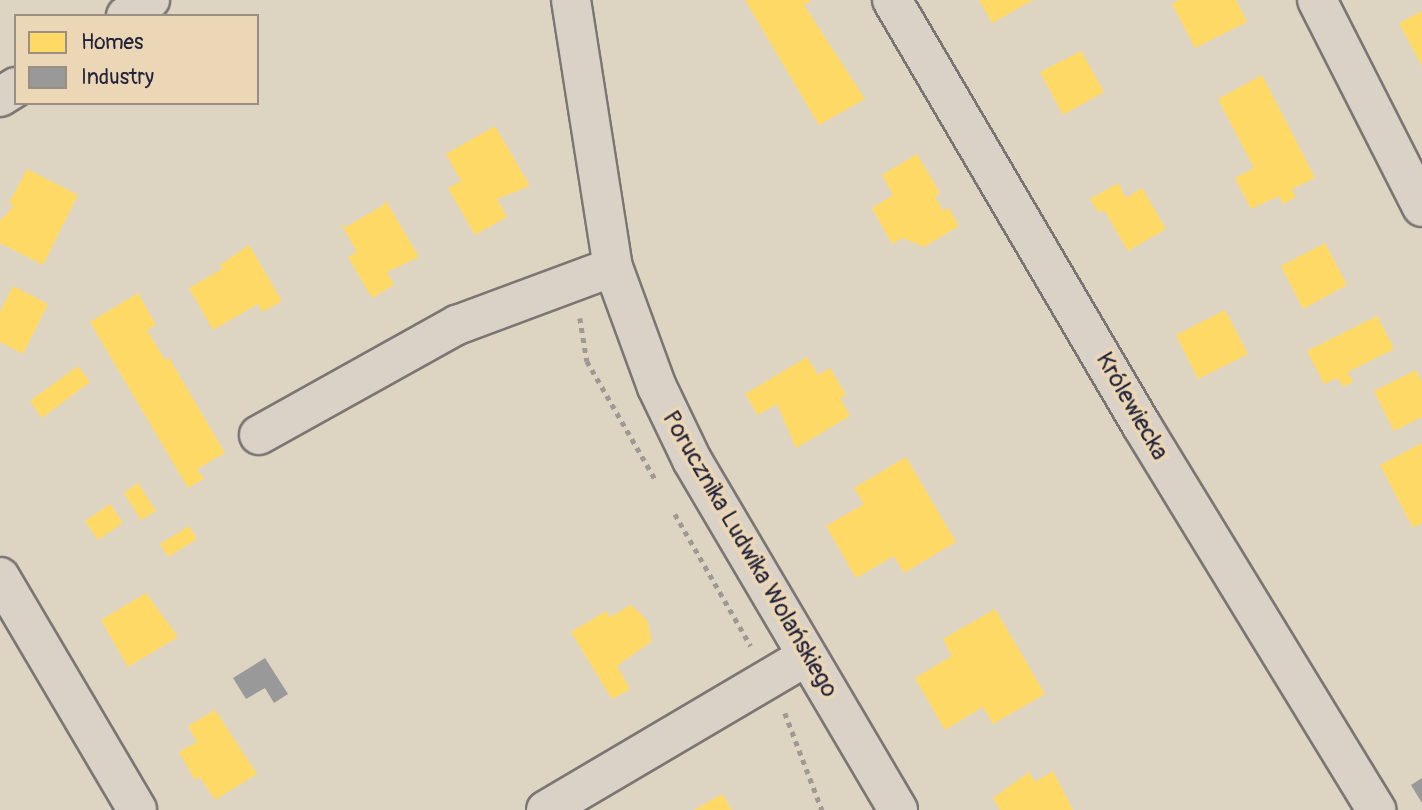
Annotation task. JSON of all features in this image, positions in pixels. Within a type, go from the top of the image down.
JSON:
[{"type":"street","points":[[129,14],[150,0]]},
{"type":"street","name":"Porucznika Ludwika Wolańskiego","points":[[571,0],[613,267],[674,426],[806,657],[898,810]]},
{"type":"street","name":"Królewiecka","points":[[892,0],[1142,426],[1376,810]]},
{"type":"street","points":[[1317,0],[1422,207]]},
{"type":"street","points":[[259,435],[457,326],[571,280],[613,267]]},
{"type":"street","points":[[0,577],[137,810]]},
{"type":"street","points":[[546,810],[806,657]]},
{"type":"path","points":[[571,280],[583,350],[660,488]]},
{"type":"path","points":[[674,511],[787,716],[822,810]]},
{"type":"building: Homes","points":[[745,0],[812,0],[804,5],[865,99],[819,125]]},
{"type":"building: Homes","points":[[979,0],[1033,0],[992,23]]},
{"type":"building: Homes","points":[[1179,0],[1236,0],[1247,22],[1195,48],[1172,4]]},
{"type":"building: Homes","points":[[1422,11],[1422,66],[1399,23]]},
{"type":"building: Homes","points":[[1081,51],[1104,92],[1063,115],[1040,72]]},
{"type":"building: Homes","points":[[1262,75],[1315,178],[1292,189],[1296,197],[1283,204],[1279,196],[1251,209],[1235,178],[1254,168],[1218,99]]},
{"type":"building: Homes","points":[[495,126],[530,186],[497,199],[507,217],[475,235],[448,188],[461,181],[446,154]]},
{"type":"building: Homes","points":[[917,154],[940,193],[935,196],[943,211],[949,208],[959,226],[924,247],[903,238],[892,244],[872,208],[893,195],[882,175]]},
{"type":"building: Homes","points":[[27,169],[78,195],[43,265],[0,243],[0,221],[14,206],[9,203]]},
{"type":"building: Homes","points":[[1118,183],[1126,198],[1142,188],[1166,229],[1128,251],[1104,210],[1099,213],[1090,199]]},
{"type":"building: Homes","points":[[385,199],[419,257],[387,272],[394,285],[372,298],[348,257],[357,252],[341,224],[346,227],[385,204]]},
{"type":"building: Homes","points":[[1325,243],[1347,285],[1303,309],[1281,266]]},
{"type":"building: Homes","points":[[249,245],[282,301],[262,312],[258,304],[213,330],[189,288],[222,269],[220,265]]},
{"type":"building: Homes","points":[[13,286],[48,304],[23,354],[0,342],[0,312]]},
{"type":"building: Homes","points":[[138,293],[156,325],[147,330],[165,360],[169,358],[225,453],[197,469],[204,479],[188,488],[90,322]]},
{"type":"building: Homes","points":[[1225,310],[1248,354],[1198,379],[1176,335]]},
{"type":"building: Homes","points":[[1377,316],[1394,349],[1348,372],[1353,382],[1343,387],[1338,378],[1324,384],[1307,351]]},
{"type":"building: Homes","points":[[807,357],[818,375],[830,368],[846,395],[840,398],[850,416],[796,448],[777,404],[758,415],[745,394]]},
{"type":"building: Homes","points":[[78,366],[90,382],[42,418],[30,401]]},
{"type":"building: Homes","points":[[1416,370],[1422,382],[1422,417],[1394,431],[1374,391]]},
{"type":"building: Homes","points":[[1422,443],[1422,523],[1413,528],[1380,465]]},
{"type":"building: Homes","points":[[906,457],[956,542],[904,573],[894,556],[856,578],[826,526],[864,504],[854,488]]},
{"type":"building: Homes","points":[[138,483],[156,511],[141,520],[124,493]]},
{"type":"building: Homes","points":[[110,504],[123,523],[98,540],[85,521]]},
{"type":"building: Homes","points":[[189,526],[197,539],[168,557],[160,544]]},
{"type":"building: Homes","points":[[146,593],[178,637],[128,667],[101,620]]},
{"type":"building: Homes","points":[[631,605],[647,620],[652,641],[617,666],[630,689],[612,699],[571,632],[606,611],[610,617]]},
{"type":"building: Homes","points":[[995,609],[1045,694],[993,724],[983,707],[945,730],[915,678],[952,656],[943,639]]},
{"type":"building: Homes","points":[[215,710],[257,774],[215,800],[200,777],[195,780],[179,752],[197,742],[188,726]]},
{"type":"building: Homes","points":[[1053,771],[1073,810],[1000,810],[993,798],[1029,772],[1035,782]]},
{"type":"building: Homes","points":[[722,794],[732,810],[694,810]]},
{"type":"building: Industry","points":[[265,658],[288,694],[274,703],[265,688],[246,699],[233,678]]},
{"type":"building: Industry","points":[[1422,778],[1422,803],[1411,785]]}]
